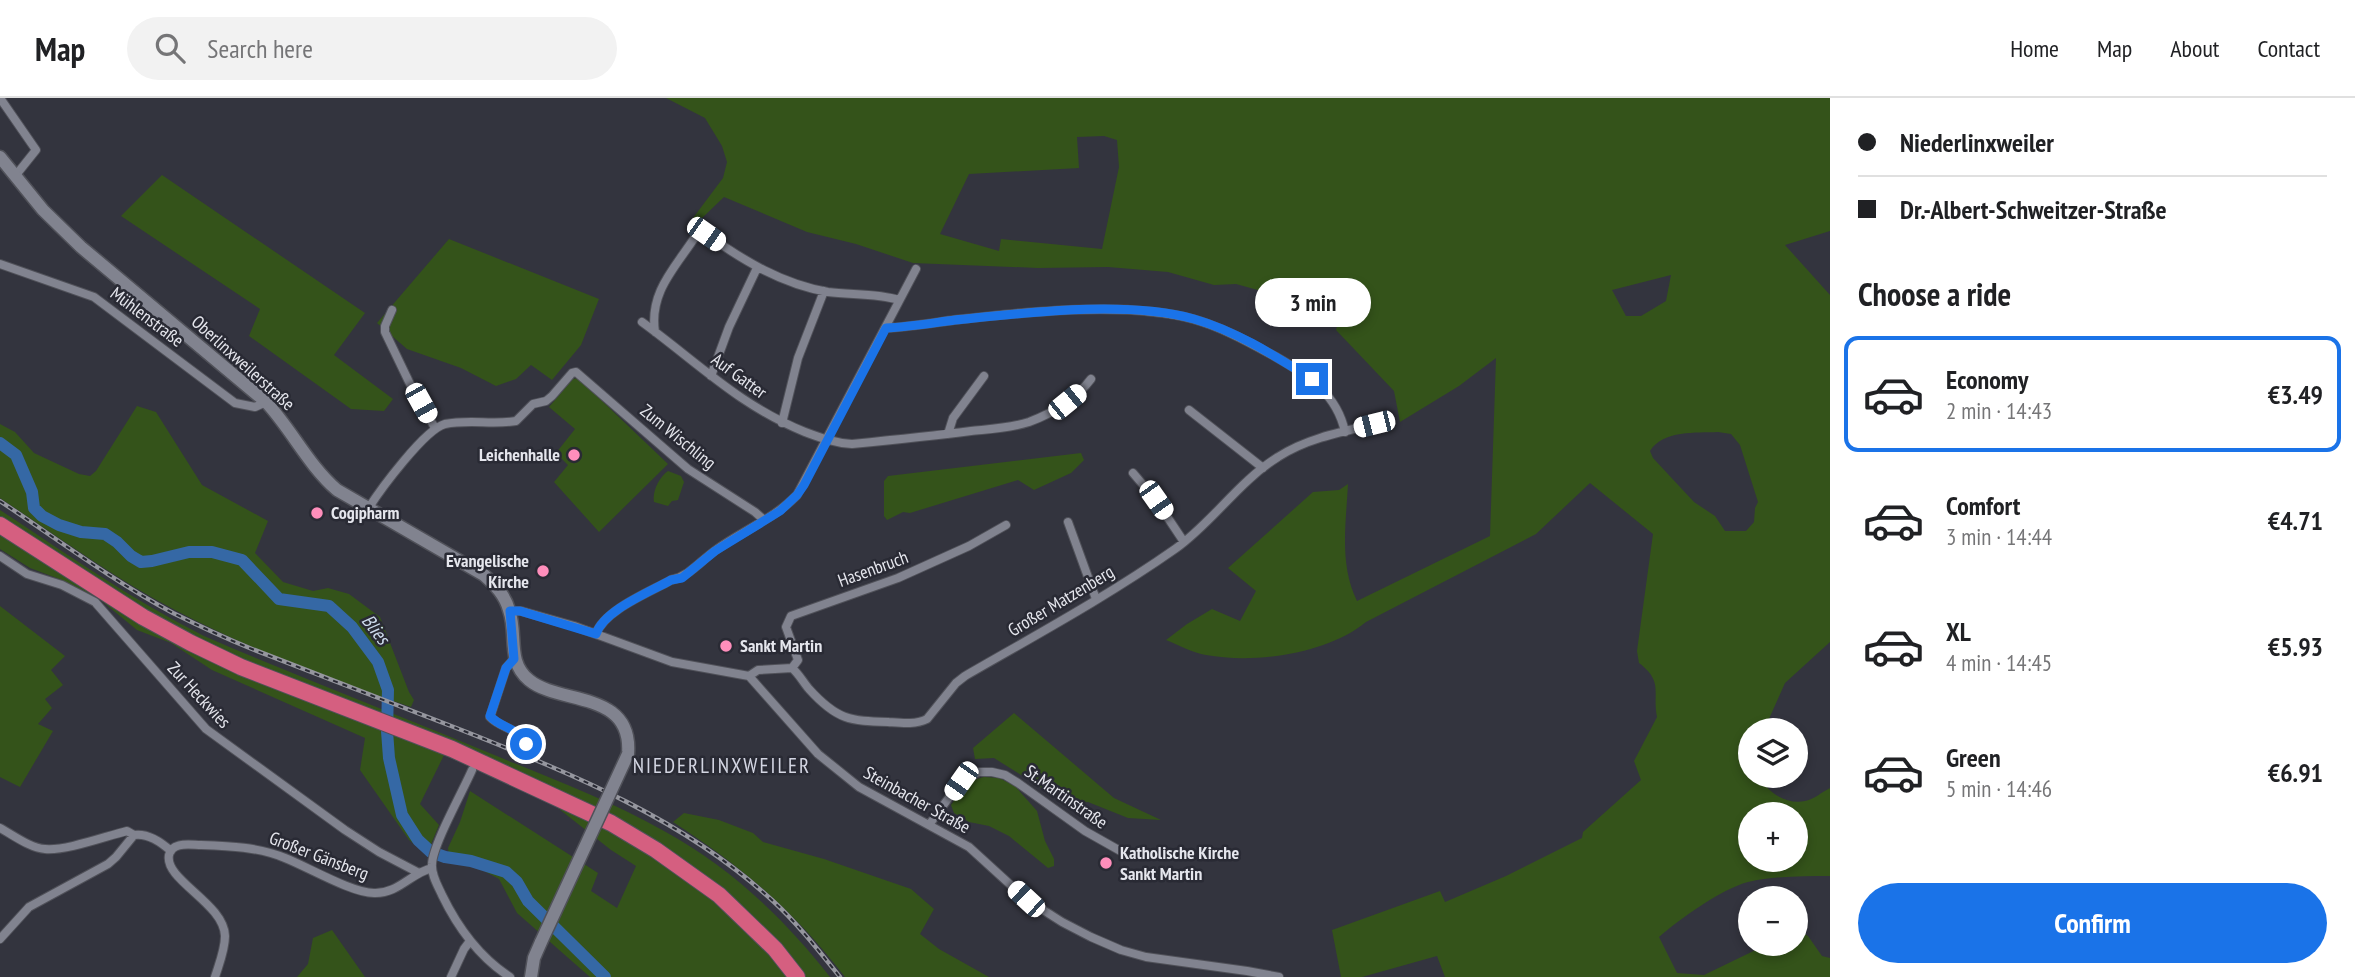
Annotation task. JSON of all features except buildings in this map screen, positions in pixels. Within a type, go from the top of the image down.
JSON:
[{"type":"highway","points":[[0,525],[143,617],[191,643],[241,667],[400,727],[611,823],[692,873],[746,919],[797,977]]},
{"type":"main road","name":"Oberlinxweilerstraße","points":[[0,157],[43,210],[81,247],[266,402],[282,419],[325,480],[348,498],[484,575],[500,590],[510,611],[514,659]]},
{"type":"main road","points":[[514,659],[525,677],[534,684],[593,702],[618,719],[626,734],[628,754],[534,958],[531,977]]},
{"type":"street","points":[[0,98],[36,150],[16,175]]},
{"type":"street","points":[[655,332],[653,316],[660,290],[695,237],[701,234],[706,234],[757,268],[779,278],[824,291],[899,300]]},
{"type":"street","name":"Mühlenstraße","points":[[0,264],[94,297],[235,403],[255,407],[266,402]]},
{"type":"street","points":[[711,376],[729,327],[757,268]]},
{"type":"street","points":[[596,634],[604,620],[615,611],[671,580],[682,578],[715,551],[780,511],[797,495],[916,269]]},
{"type":"street","points":[[782,423],[798,358],[824,291]]},
{"type":"street","points":[[368,509],[388,481],[435,428],[411,386],[386,332],[385,326],[392,310]]},
{"type":"street","points":[[886,328],[1096,310],[1169,314],[1195,320],[1254,345],[1312,379],[1330,395],[1339,409],[1345,432]]},
{"type":"street","name":"Auf Gatter","points":[[642,322],[748,404],[782,423],[826,440],[852,444],[1027,423],[1067,402],[1091,379]]},
{"type":"street","name":"Zum Wischling","points":[[435,428],[458,422],[516,421],[533,404],[546,401],[576,372],[688,469],[764,520]]},
{"type":"street","points":[[948,434],[953,418],[984,376]]},
{"type":"street","points":[[1189,410],[1263,468]]},
{"type":"street","name":"Großer Matzenberg","points":[[795,664],[809,689],[848,719],[920,722],[927,719],[956,683],[965,676],[1096,599],[1184,542],[1263,468],[1299,446],[1389,421]]},
{"type":"street","points":[[1133,473],[1156,500],[1184,542]]},
{"type":"street","points":[[1068,522],[1096,599]]},
{"type":"street","name":"Hasenbruch","points":[[795,664],[786,627],[791,616],[898,578],[1006,526]]},
{"type":"street","name":"Zur Heckwies","points":[[0,556],[27,574],[62,585],[95,602],[119,626],[206,729],[345,830],[419,873]]},
{"type":"street","points":[[510,611],[520,611],[596,634],[672,662],[749,676],[758,670],[795,664]]},
{"type":"street","points":[[514,659],[506,668],[490,716],[499,725],[522,735],[526,744]]},
{"type":"street","name":"Steinbacher Straße","points":[[749,676],[803,739],[846,778],[972,849],[1041,910],[1091,937],[1146,957],[1279,977]]},
{"type":"street","points":[[472,770],[437,847],[432,869],[446,903],[470,941],[510,977]]},
{"type":"street","name":"St.Martinstraße","points":[[929,825],[961,781],[979,772],[992,772],[1005,775],[1085,831],[1124,853]]},
{"type":"street","points":[[0,828],[25,842],[45,849],[70,846],[127,831],[152,838],[171,851],[169,862],[172,869],[208,903],[224,928],[224,946],[215,977]]},
{"type":"street","points":[[0,939],[29,907],[108,864],[134,835]]},
{"type":"street","name":"Großer Gänsberg","points":[[171,851],[177,845],[183,844],[228,846],[270,852],[355,889],[375,894],[399,887],[419,873],[432,869]]},
{"type":"street","points":[[451,977],[470,941]]},
{"type":"green space","points":[[666,98],[1830,98],[1830,231],[1785,245],[1830,295],[1830,642],[1785,683],[1769,718],[1738,718],[1738,788],[1767,788],[1784,799],[1798,802],[1814,798],[1830,788],[1830,876],[1799,876],[1748,882],[1701,905],[1659,937],[1677,973],[1704,975],[1743,956],[1808,956],[1808,936],[1822,956],[1830,958],[1830,977],[1445,977],[1437,956],[1362,977],[1341,977],[1332,930],[1440,891],[1445,902],[1506,876],[1582,838],[1583,832],[1641,780],[1634,761],[1657,717],[1656,688],[1652,676],[1639,663],[1637,651],[1653,534],[1590,483],[1536,534],[1331,642],[1290,654],[1246,658],[1201,654],[1166,640],[1212,609],[1240,621],[1256,591],[1228,568],[1313,492],[1339,490],[1348,484],[1346,558],[1351,587],[1357,601],[1490,536],[1496,358],[1459,386],[1400,422],[1394,391],[1336,330],[1340,317],[1308,297],[1265,292],[1236,284],[1214,285],[1168,272],[1108,267],[1038,268],[913,263],[856,244],[807,232],[724,197],[700,220],[693,218],[723,178],[727,162],[722,146],[705,118]],"holes":[[[1104,136],[1117,140],[1119,167],[1102,249],[1001,239],[999,251],[940,234],[969,174],[1079,168],[1077,137]],[[1671,275],[1666,301],[1641,316],[1626,316],[1612,290]],[[1718,432],[1731,434],[1740,445],[1758,502],[1754,522],[1746,531],[1725,531],[1715,516],[1694,502],[1653,458],[1650,451],[1656,444],[1671,436]]]},
{"type":"green space","points":[[162,175],[365,313],[334,355],[393,399],[384,411],[351,409],[249,336],[260,309],[121,216]]},
{"type":"green space","points":[[449,239],[599,299],[581,345],[552,380],[531,365],[516,379],[496,386],[461,368],[407,349],[377,323]]},
{"type":"green space","points":[[578,378],[668,464],[599,532],[554,482],[568,465],[556,453],[575,429],[549,407],[573,379]]},
{"type":"green space","points":[[137,406],[156,412],[202,485],[268,521],[255,553],[283,582],[313,591],[328,588],[349,594],[380,617],[414,700],[411,707],[291,663],[203,625],[130,584],[0,498],[0,424],[15,432],[34,453],[79,474],[90,476],[96,471]]},
{"type":"green space","points":[[1081,453],[1084,460],[1071,473],[1034,490],[1018,480],[910,513],[903,512],[887,520],[884,516],[884,481],[888,476]]},
{"type":"green space","points":[[668,471],[681,476],[684,482],[678,500],[672,501],[668,506],[654,502],[654,498],[659,481]]},
{"type":"green space","points":[[0,510],[125,592],[204,636],[565,784],[664,831],[711,861],[754,895],[794,934],[830,977],[590,977],[517,913],[499,879],[473,865],[454,863],[449,856],[448,848],[470,791],[598,873],[591,891],[617,908],[636,866],[554,805],[444,755],[420,804],[439,825],[427,854],[409,840],[360,770],[365,738],[212,670],[171,643],[137,630],[98,598],[30,568],[0,549]]},
{"type":"green space","points":[[0,606],[65,656],[51,670],[63,685],[45,699],[52,708],[38,724],[53,731],[20,787],[0,777]]},
{"type":"green space","points":[[1014,713],[1114,798],[1161,820],[1128,818],[1088,802],[1067,804],[994,758],[975,759],[973,748]]},
{"type":"green space","points":[[984,777],[999,778],[1015,786],[1037,811],[1054,866],[1048,868],[1009,836],[989,826],[969,822],[954,813],[951,805],[961,791],[968,784]]},
{"type":"green space","points":[[684,813],[719,820],[753,833],[763,842],[824,859],[911,889],[934,909],[920,934],[939,949],[989,977],[845,977],[786,910],[723,856],[673,822]]},
{"type":"green space","points":[[332,930],[365,977],[297,977],[308,964],[313,938]]},
{"type":"waterway","name":"Blies","points":[[0,443],[16,455],[32,492],[34,508],[42,516],[59,525],[81,532],[105,534],[141,562],[189,552],[212,552],[242,560],[279,599],[329,606],[352,627],[378,662],[388,690],[389,758],[402,815],[418,840],[431,852],[506,872],[517,882],[528,901],[605,977]]},
{"type":"railway","points":[[0,501],[129,587],[193,623],[252,649],[547,765],[666,823],[739,872],[773,901],[800,928],[840,977]]},
{"type":"place","name":"Leichenhalle","points":[[574,455]]},
{"type":"place","name":"Cogipharm","points":[[317,513]]},
{"type":"place","name":"Evangelische Kirche","points":[[543,571]]},
{"type":"place","name":"Sankt Martin","points":[[726,646]]},
{"type":"place","name":"Katholische Kirche Sankt Martin","points":[[1106,863]]},
{"type":"district","name":"NIEDERLINXWEILER","points":[[722,766]]},
{"type":"route","points":[[526,744],[522,735],[499,725],[490,716],[506,668],[514,659],[510,611],[520,611],[596,634],[598,626],[615,611],[671,580],[682,578],[715,551],[788,505],[804,485],[886,328],[1013,315],[1096,310],[1169,314],[1226,331],[1312,379]]}]
